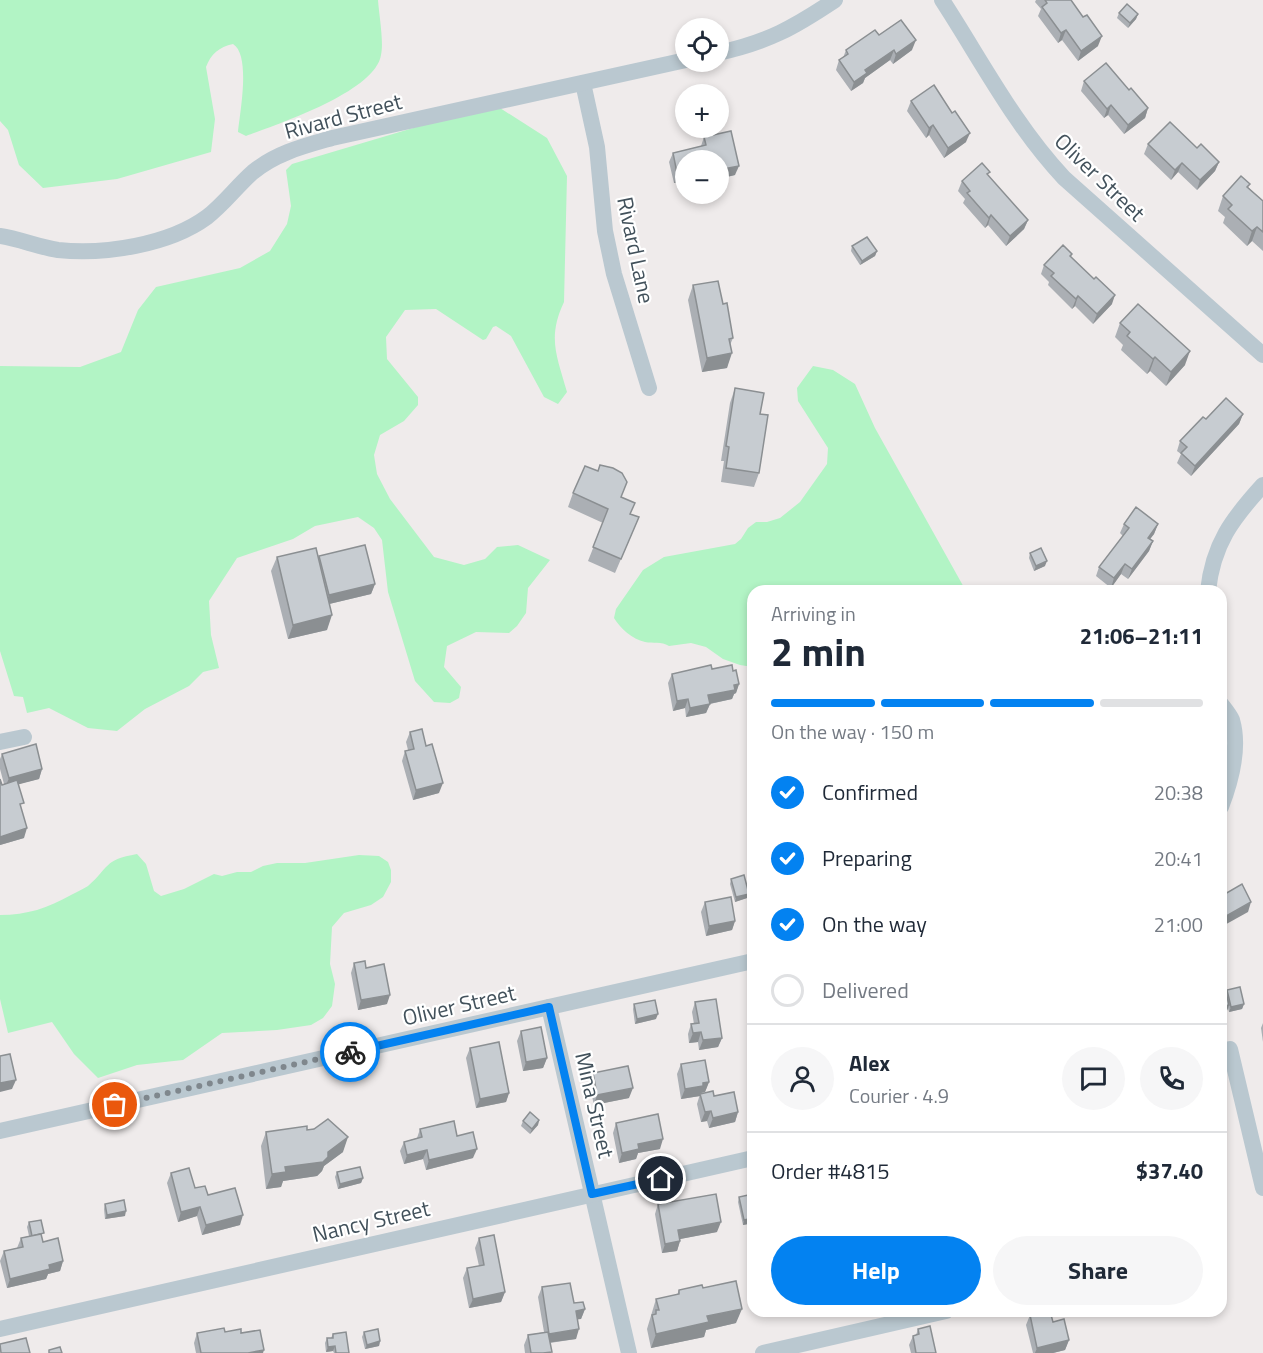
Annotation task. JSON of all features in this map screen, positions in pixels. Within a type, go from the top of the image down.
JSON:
[{"type":"street","points":[[729,50],[782,33],[835,0]]},
{"type":"street","name":"Oliver Street","points":[[942,0],[1028,135],[1051,164],[1263,355]]},
{"type":"street","name":"Rivard Street","points":[[0,236],[55,249],[78,251],[104,250],[159,240],[178,234],[208,216],[253,172],[294,149],[332,138],[675,62]]},
{"type":"street","name":"Rivard Lane","points":[[583,82],[597,147],[605,231],[614,274],[649,388]]},
{"type":"street","points":[[1209,585],[1213,560],[1224,534],[1241,509],[1263,485]]},
{"type":"street","points":[[1227,712],[1232,719],[1234,745],[1232,771],[1227,787]]},
{"type":"street","points":[[0,742],[24,737]]},
{"type":"street","name":"Oliver Street","points":[[0,1131],[747,963]]},
{"type":"street","name":"Mina Street","points":[[549,1007],[629,1353]]},
{"type":"street","points":[[1227,1054],[1263,1188]]},
{"type":"street","name":"Nancy Street","points":[[0,1329],[747,1159]]},
{"type":"street","points":[[763,1353],[920,1317]]},
{"type":"green space","points":[[0,0],[378,0],[382,50],[375,69],[362,82],[344,94],[301,115],[246,136],[238,132],[243,85],[242,60],[233,44],[224,47],[210,58],[206,67],[215,119],[211,152],[117,179],[43,188],[19,165],[8,130],[0,121]]},
{"type":"green space","points":[[500,108],[547,138],[567,176],[564,302],[556,326],[555,347],[567,392],[558,404],[544,397],[511,336],[496,326],[483,340],[436,309],[405,310],[386,337],[387,359],[418,397],[418,405],[404,421],[380,435],[374,455],[377,474],[390,499],[434,557],[464,565],[485,559],[497,547],[518,545],[550,560],[528,588],[526,613],[517,626],[509,633],[476,632],[447,646],[444,667],[461,687],[459,698],[450,703],[434,702],[415,681],[388,592],[382,540],[374,528],[358,517],[315,526],[293,539],[237,558],[209,601],[211,635],[219,668],[203,672],[189,686],[145,709],[117,731],[88,728],[49,708],[27,713],[23,697],[14,696],[0,651],[0,366],[80,367],[121,352],[138,310],[156,287],[240,268],[270,251],[287,224],[291,206],[286,170],[292,164],[440,120]]},
{"type":"green space","points":[[813,366],[833,370],[855,384],[875,428],[963,585],[747,585],[747,666],[723,659],[706,647],[691,643],[669,646],[640,641],[631,636],[614,618],[616,609],[643,570],[664,557],[735,544],[756,522],[767,522],[780,518],[800,502],[827,464],[828,448],[798,401],[797,388]]},
{"type":"green space","points":[[137,854],[146,864],[154,891],[161,896],[184,889],[214,874],[222,876],[237,872],[251,872],[277,863],[305,863],[359,855],[379,856],[388,862],[391,882],[383,897],[371,905],[344,913],[332,927],[330,964],[335,984],[332,1006],[323,1018],[311,1025],[277,1030],[222,1033],[183,1060],[137,1065],[98,1078],[74,1054],[52,1022],[8,1033],[0,999],[0,915],[28,912],[54,904],[88,886],[112,862]]},
{"type":"building","points":[[1045,0],[1071,0],[1083,17],[1087,15],[1102,36],[1081,51],[1066,30],[1061,33],[1042,7],[1047,3]]},
{"type":"building","points":[[1127,4],[1138,14],[1130,23],[1119,13]]},
{"type":"building","points":[[901,20],[916,40],[896,54],[894,50],[865,70],[867,73],[854,82],[839,60],[848,54],[846,50],[875,30],[879,35]]},
{"type":"building","points":[[1106,63],[1148,108],[1128,125],[1111,105],[1107,109],[1084,81]]},
{"type":"building","points":[[934,85],[952,113],[955,111],[970,133],[948,148],[933,125],[929,128],[911,101]]},
{"type":"building","points":[[1170,122],[1197,148],[1201,144],[1219,162],[1200,180],[1182,163],[1175,170],[1148,144]]},
{"type":"building","points":[[729,131],[731,131],[739,166],[729,168],[729,150],[685,150],[706,145],[704,138],[729,138]]},
{"type":"building","points":[[982,163],[990,172],[987,174],[1028,220],[1010,236],[991,215],[989,218],[967,193],[970,191],[962,181]]},
{"type":"building","points":[[1241,176],[1250,184],[1247,187],[1263,201],[1263,232],[1257,227],[1252,231],[1228,209],[1232,205],[1223,196]]},
{"type":"building","points":[[867,237],[877,251],[862,261],[852,246]]},
{"type":"building","points":[[1063,245],[1072,254],[1070,256],[1115,295],[1097,314],[1078,296],[1076,299],[1051,276],[1054,273],[1044,265]]},
{"type":"building","points":[[718,281],[723,304],[727,303],[733,338],[729,339],[732,353],[707,358],[693,285]]},
{"type":"building","points":[[1138,304],[1190,351],[1171,372],[1127,336],[1130,332],[1120,323]]},
{"type":"building","points":[[735,388],[764,393],[760,414],[768,415],[759,473],[726,468],[729,447],[726,446]]},
{"type":"building","points":[[1226,398],[1243,414],[1195,466],[1181,453],[1187,447],[1180,441],[1203,417],[1206,419]]},
{"type":"building","points":[[600,465],[622,473],[627,482],[621,497],[635,503],[630,514],[639,517],[621,559],[593,547],[608,509],[573,493],[585,466],[598,471]]},
{"type":"building","points":[[1136,507],[1158,524],[1148,538],[1153,541],[1132,569],[1125,564],[1114,578],[1099,567],[1129,528],[1124,524]]},
{"type":"building","points":[[365,545],[375,584],[329,595],[319,556]]},
{"type":"building","points":[[316,548],[332,615],[293,625],[277,557]]},
{"type":"building","points":[[1041,548],[1047,561],[1036,566],[1030,553]]},
{"type":"building","points":[[711,665],[712,669],[732,665],[733,671],[736,670],[739,684],[734,685],[735,690],[708,695],[710,704],[690,708],[688,699],[677,701],[672,674]]},
{"type":"building","points":[[422,729],[426,746],[432,744],[443,783],[416,790],[405,751],[414,749],[410,732]]},
{"type":"building","points":[[36,744],[42,769],[9,778],[2,754]]},
{"type":"building","points":[[0,779],[2,785],[17,780],[24,803],[20,804],[27,828],[0,837]]},
{"type":"building","points":[[744,875],[747,894],[736,897],[731,879]]},
{"type":"building","points":[[1242,884],[1251,902],[1227,916],[1227,893]]},
{"type":"building","points":[[731,897],[735,921],[709,926],[705,902]]},
{"type":"building","points":[[365,961],[366,968],[384,964],[390,995],[361,1000],[354,963]]},
{"type":"building","points":[[1240,987],[1244,1004],[1231,1007],[1227,990]]},
{"type":"building","points":[[716,999],[722,1038],[703,1040],[701,1032],[693,1033],[691,1024],[699,1023],[695,1002]]},
{"type":"building","points":[[655,1000],[658,1014],[637,1019],[634,1004]]},
{"type":"building","points":[[541,1027],[547,1058],[526,1062],[521,1031]]},
{"type":"building","points":[[499,1042],[509,1093],[480,1099],[470,1048]]},
{"type":"building","points":[[10,1054],[16,1080],[0,1083],[0,1056]]},
{"type":"building","points":[[705,1060],[709,1082],[703,1083],[703,1086],[685,1089],[681,1064]]},
{"type":"building","points":[[628,1066],[633,1088],[597,1095],[593,1073]]},
{"type":"building","points":[[713,1091],[714,1096],[734,1092],[738,1112],[713,1118],[711,1111],[705,1112],[700,1094]]},
{"type":"building","points":[[530,1112],[539,1120],[532,1129],[523,1121]]},
{"type":"building","points":[[658,1114],[663,1139],[638,1144],[639,1149],[622,1153],[616,1123]]},
{"type":"building","points":[[328,1119],[348,1137],[328,1152],[328,1157],[323,1162],[285,1167],[286,1172],[272,1174],[266,1132],[307,1126],[307,1130],[314,1129]]},
{"type":"building","points":[[454,1121],[457,1136],[473,1132],[477,1149],[429,1160],[427,1150],[407,1155],[404,1142],[422,1137],[420,1129]]},
{"type":"building","points":[[360,1167],[363,1178],[340,1184],[337,1172]]},
{"type":"building","points":[[189,1168],[195,1188],[205,1186],[208,1195],[235,1188],[243,1215],[206,1225],[200,1207],[181,1212],[171,1173]]},
{"type":"building","points":[[716,1194],[721,1222],[678,1230],[680,1241],[665,1244],[658,1204]]},
{"type":"building","points":[[747,1195],[747,1219],[744,1220],[739,1197]]},
{"type":"building","points":[[124,1200],[126,1211],[107,1215],[105,1204]]},
{"type":"building","points":[[41,1220],[44,1233],[32,1236],[29,1222]]},
{"type":"building","points":[[41,1234],[43,1242],[58,1238],[63,1261],[49,1265],[50,1269],[10,1279],[4,1251],[23,1247],[21,1238]]},
{"type":"building","points":[[494,1235],[505,1292],[473,1299],[467,1268],[484,1265],[479,1238]]},
{"type":"building","points":[[736,1281],[742,1309],[707,1316],[709,1322],[656,1334],[652,1315],[659,1310],[656,1299],[679,1294],[679,1290]]},
{"type":"building","points":[[570,1283],[574,1303],[583,1302],[585,1309],[576,1311],[579,1329],[549,1334],[542,1287]]},
{"type":"building","points":[[1030,1317],[1052,1317],[1053,1322],[1064,1319],[1069,1340],[1037,1348]]},
{"type":"building","points":[[930,1326],[936,1353],[916,1353],[913,1336],[919,1334],[918,1329]]},
{"type":"building","points":[[224,1328],[225,1332],[241,1329],[241,1333],[260,1330],[264,1350],[248,1353],[201,1353],[197,1333]]},
{"type":"building","points":[[378,1329],[380,1341],[367,1345],[364,1332]]},
{"type":"building","points":[[346,1332],[349,1353],[336,1353],[335,1346],[328,1347],[327,1338],[333,1338],[333,1334]]},
{"type":"building","points":[[548,1332],[552,1352],[531,1353],[528,1335]]},
{"type":"building","points":[[26,1338],[30,1353],[1,1353],[0,1344]]},
{"type":"building","points":[[60,1347],[62,1353],[49,1353],[49,1350]]},
{"type":"way so far","points":[[115,1105],[350,1052]]},
{"type":"route","points":[[350,1052],[549,1007],[592,1194],[661,1179]]}]
